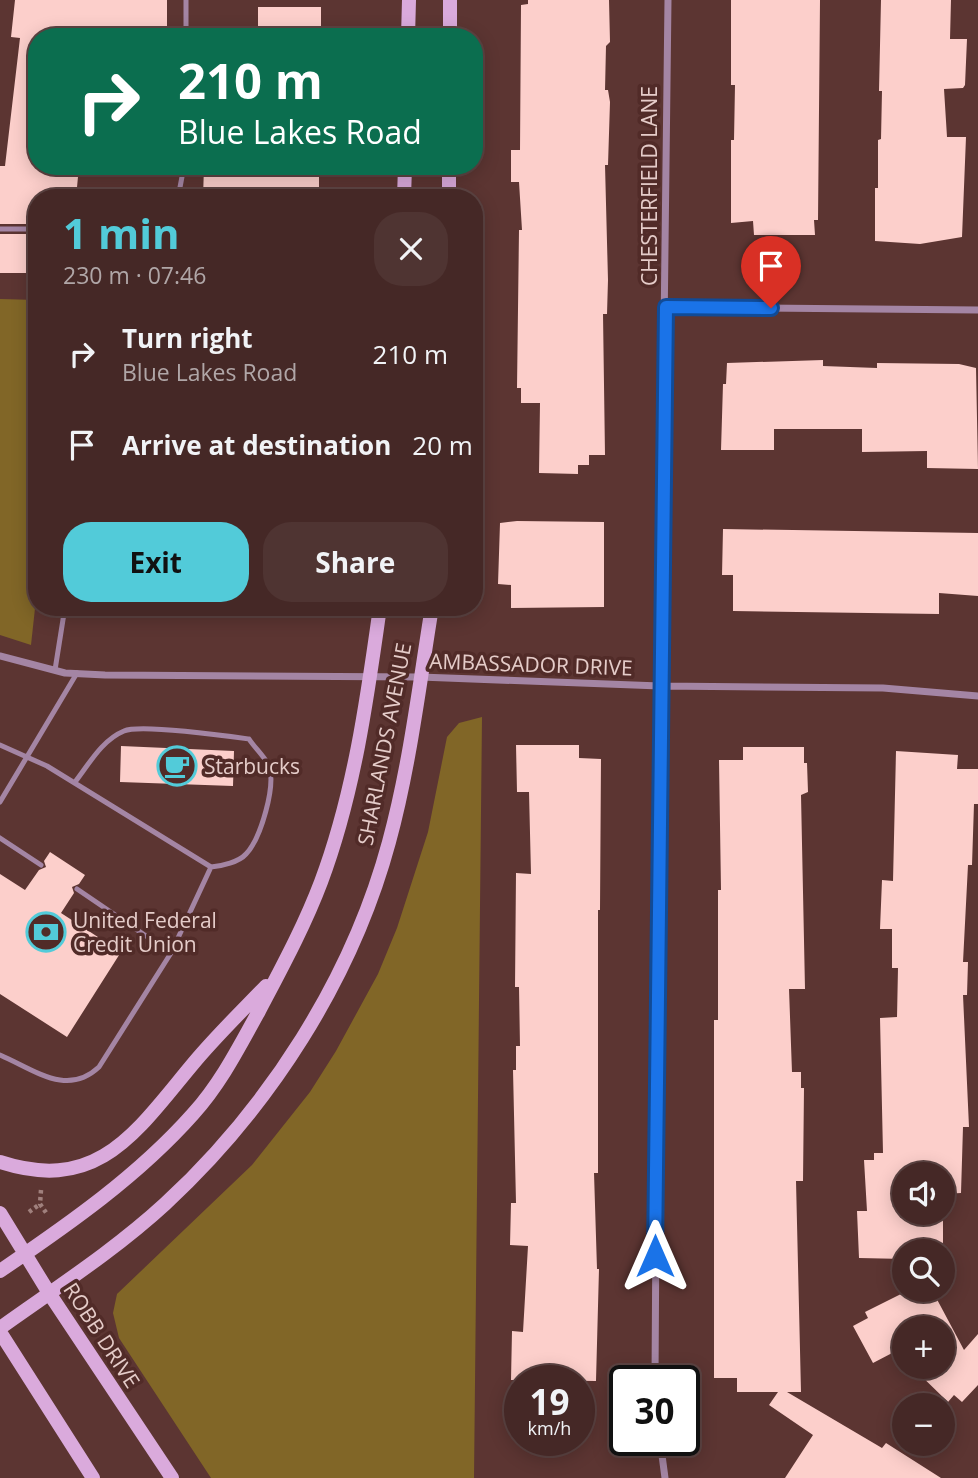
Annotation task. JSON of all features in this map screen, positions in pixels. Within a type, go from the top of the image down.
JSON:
[{"type":"main road","points":[[408,28],[409,0]]},
{"type":"main road","points":[[450,0],[450,28]]},
{"type":"main road","name":"SHARLANDS AVENUE","points":[[0,1271],[67,1225],[129,1176],[193,1114],[229,1064],[281,970],[321,883],[336,837],[370,677],[379,616]]},
{"type":"main road","name":"SHARLANDS AVENUE","points":[[0,1330],[111,1248],[166,1203],[253,1108],[319,1007],[349,953],[388,844],[410,747],[431,616]]},
{"type":"main road","points":[[0,1162],[41,1173],[61,1172],[85,1166],[123,1144],[281,970]]},
{"type":"main road","name":"ROBB DRIVE","points":[[0,1213],[49,1293],[172,1478]]},
{"type":"main road","points":[[0,1330],[93,1478]]},
{"type":"street","name":"CHESTERFIELD LANE","points":[[655,1365],[668,0]]},
{"type":"street","points":[[666,307],[978,310]]},
{"type":"street","name":"AMBASSADOR DRIVE","points":[[0,656],[77,673],[421,677],[660,686],[883,688],[978,696]]},
{"type":"street","points":[[662,1456],[665,1478]]},
{"type":"lane","points":[[186,0],[186,28]]},
{"type":"lane","points":[[0,229],[28,229]]},
{"type":"lane","points":[[55,670],[64,616]]},
{"type":"lane","points":[[0,802],[77,673]]},
{"type":"lane","points":[[0,745],[29,755],[211,867],[222,866],[245,855],[260,833],[269,796],[269,766],[248,740],[198,732],[126,730],[107,741],[75,782]]},
{"type":"lane","points":[[0,838],[41,865]]},
{"type":"lane","points":[[0,1055],[66,1083],[86,1080],[99,1067],[171,953],[211,867]]},
{"type":"lane","points":[[77,889],[171,953]]},
{"type":"path","points":[[29,1212],[40,1204],[41,1189]]},
{"type":"shaded area","points":[[0,299],[28,300],[28,616],[34,616],[31,645],[0,635]]},
{"type":"shaded area","points":[[482,717],[474,1478],[211,1478],[119,1338],[113,1313],[117,1294],[252,1165],[310,1092],[336,1051],[378,974],[397,928],[428,832],[447,737],[459,723]]},
{"type":"building","points":[[15,0],[167,0],[167,28],[28,28],[28,175],[78,175],[77,189],[28,189],[28,224],[0,224],[0,166],[5,166],[20,38],[11,37]]},
{"type":"building","points":[[528,0],[609,0],[610,42],[606,46],[605,90],[608,90],[610,102],[608,165],[605,165],[608,280],[607,314],[603,314],[605,455],[589,455],[589,465],[578,465],[578,474],[539,473],[540,403],[521,403],[521,388],[517,388],[519,230],[522,230],[519,182],[511,182],[511,150],[520,150],[521,5],[528,4]]},
{"type":"building","points":[[731,0],[820,0],[818,220],[814,220],[815,235],[754,235],[753,221],[731,223],[731,140],[734,140],[735,85],[731,85]]},
{"type":"building","points":[[881,0],[951,0],[950,39],[967,39],[965,85],[963,88],[944,89],[947,137],[966,137],[962,237],[920,244],[875,241],[875,188],[878,188],[878,140],[881,139]]},
{"type":"building","points":[[258,7],[321,7],[321,28],[258,28]]},
{"type":"building","points":[[204,175],[319,175],[319,189],[203,189]]},
{"type":"building","points":[[0,234],[28,234],[28,273],[0,273]]},
{"type":"building","points":[[823,360],[823,366],[877,368],[877,363],[959,364],[976,368],[978,469],[927,468],[927,451],[862,452],[862,429],[774,429],[774,450],[721,450],[723,384],[726,384],[727,363]]},
{"type":"building","points":[[604,522],[604,607],[511,608],[511,585],[498,584],[500,523]]},
{"type":"building","points":[[723,529],[978,533],[978,596],[939,593],[939,614],[733,611],[733,575],[722,575]]},
{"type":"building","points":[[516,745],[579,745],[579,758],[601,759],[598,1173],[594,1173],[599,1269],[596,1381],[595,1365],[511,1365],[512,1331],[523,1332],[528,1246],[510,1245],[511,1203],[516,1203],[513,1070],[516,1070],[516,1046],[520,1046],[519,987],[515,987],[516,873],[531,874],[529,792],[517,792]]},
{"type":"building","name":"Starbucks","points":[[121,746],[234,751],[233,786],[120,782]]},
{"type":"building","points":[[743,747],[804,747],[804,763],[807,763],[808,792],[801,795],[805,989],[789,989],[792,1072],[801,1072],[801,1088],[804,1088],[803,1181],[796,1181],[801,1392],[787,1392],[882,1448],[886,1443],[892,1447],[892,1456],[906,1456],[941,1478],[785,1478],[813,1435],[769,1405],[778,1392],[737,1392],[737,1378],[714,1378],[714,1020],[718,1020],[718,890],[721,890],[719,760],[743,760]]},
{"type":"building","points":[[896,751],[958,755],[957,769],[978,769],[978,804],[974,804],[972,865],[968,865],[963,962],[968,962],[967,995],[963,995],[969,1127],[963,1127],[961,1193],[955,1193],[955,1162],[892,1162],[892,1225],[943,1225],[943,1239],[892,1239],[892,1259],[859,1258],[857,1211],[867,1211],[864,1160],[874,1160],[874,1153],[883,1153],[880,1018],[897,1017],[898,968],[892,968],[892,929],[880,929],[882,880],[893,881]]},
{"type":"building","name":"United Federal Credit Union","points":[[50,852],[85,875],[79,884],[72,887],[74,893],[61,913],[121,952],[67,1037],[0,994],[0,874],[25,890],[39,870],[46,867],[44,861]]},
{"type":"building","points":[[892,1298],[892,1302],[938,1302],[946,1316],[892,1316],[892,1353],[873,1363],[853,1326],[868,1318],[865,1312]]},
{"type":"building","points":[[955,1333],[964,1350],[978,1334],[978,1385],[962,1402],[955,1393],[939,1393],[924,1379],[955,1379]]},
{"type":"place","name":"Starbucks","points":[[177,766]]},
{"type":"place","name":"United Federal Credit Union","points":[[46,932]]},
{"type":"route","points":[[655,1256],[666,307],[771,308]]}]
